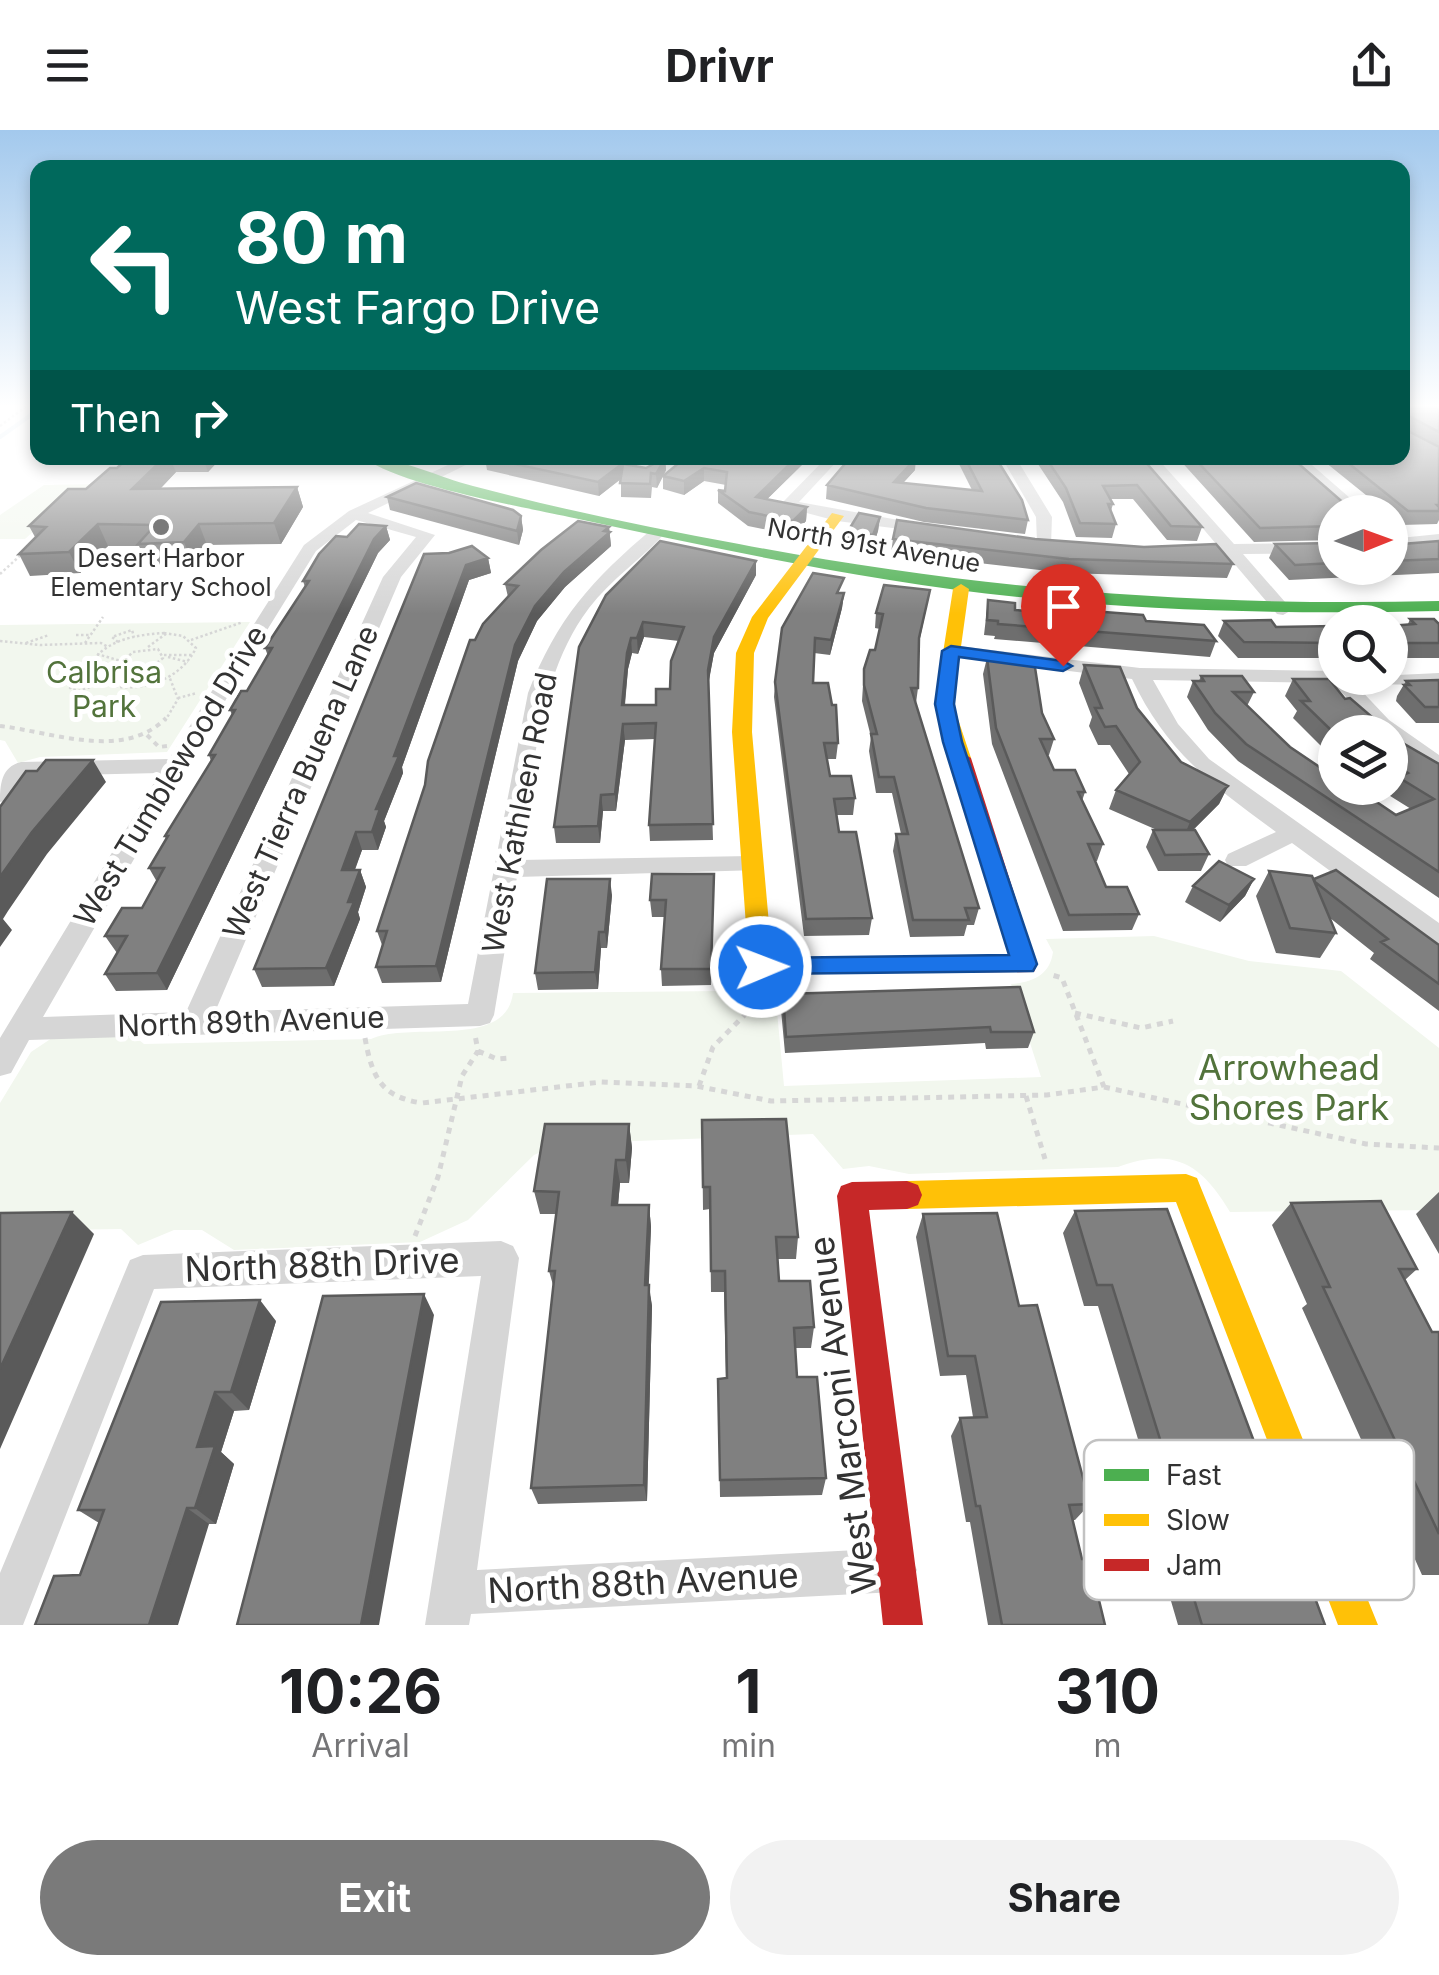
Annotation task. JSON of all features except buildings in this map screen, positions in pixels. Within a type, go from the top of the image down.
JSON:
[{"type":"street","name":"North 91st Avenue","points":[[422,475],[658,532],[961,589],[1112,604],[1434,610]]},
{"type":"street","name":"West Tumblewood Drive","points":[[0,1064],[266,615],[310,548],[354,514],[432,475]]},
{"type":"street","points":[[818,475],[790,504],[837,516],[953,533]]},
{"type":"street","points":[[1018,475],[1044,517],[1053,543],[1027,540]]},
{"type":"street","points":[[1165,475],[1283,610]]},
{"type":"street","points":[[1316,475],[1339,495]]},
{"type":"street","name":"West Tierra Buena Lane","points":[[194,1024],[392,577],[429,543],[354,514]]},
{"type":"street","points":[[837,516],[760,617],[745,653],[742,732],[751,864],[766,967],[1024,964],[952,742],[944,704],[961,589]]},
{"type":"street","name":"West Kathleen Road","points":[[476,1016],[508,869],[538,693],[555,644],[575,609],[658,532]]},
{"type":"street","points":[[1408,542],[1439,539]]},
{"type":"street","points":[[1176,549],[1318,548]]},
{"type":"street","points":[[951,651],[1140,674],[1318,679]]},
{"type":"street","points":[[1140,674],[1158,714],[1179,744],[1291,834],[1439,937]]},
{"type":"street","points":[[1408,679],[1439,679]]},
{"type":"street","points":[[1355,695],[1382,724],[1439,765]]},
{"type":"street","points":[[0,795],[21,769],[177,766]]},
{"type":"street","points":[[1237,860],[1291,834]]},
{"type":"street","points":[[508,869],[751,864]]},
{"type":"street","name":"North 89th Avenue","points":[[21,1029],[476,1016]]},
{"type":"street","points":[[1055,1192],[1186,1188],[1285,1440]]},
{"type":"street","name":"West Marconi Avenue","points":[[903,1625],[852,1196],[1055,1192]]},
{"type":"street","name":"North 88th Drive","points":[[2,1625],[144,1272],[501,1258],[449,1609]]},
{"type":"street","name":"North 88th Avenue","points":[[449,1609],[895,1570]]},
{"type":"street","points":[[1348,1600],[1358,1625]]},
{"type":"path","points":[[0,576],[29,547]]},
{"type":"path","points":[[90,678],[89,663],[118,642],[154,633],[191,640],[266,615]]},
{"type":"path","points":[[85,643],[103,617]]},
{"type":"path","points":[[118,642],[112,637],[119,632],[132,630],[134,637]]},
{"type":"path","points":[[148,648],[154,633]]},
{"type":"path","points":[[148,648],[167,633]]},
{"type":"path","points":[[23,644],[49,635]]},
{"type":"path","points":[[76,635],[89,635]]},
{"type":"path","points":[[52,645],[60,639]]},
{"type":"path","points":[[90,678],[100,684],[128,686],[169,676],[190,662],[196,648],[191,640]]},
{"type":"path","points":[[0,641],[108,646]]},
{"type":"path","points":[[89,663],[121,662],[133,652],[148,648],[190,662]]},
{"type":"path","points":[[97,654],[121,662],[127,669],[140,670]]},
{"type":"path","points":[[114,686],[155,665],[164,655],[194,655]]},
{"type":"path","points":[[128,686],[140,670]]},
{"type":"path","points":[[0,726],[85,741],[120,741],[147,734],[174,710],[178,699],[169,676]]},
{"type":"path","points":[[90,678],[70,688],[79,691],[100,684]]},
{"type":"path","points":[[1024,964],[1062,978],[1104,1087]]},
{"type":"path","points":[[699,1086],[705,1063],[716,1044],[759,1007],[766,967]]},
{"type":"path","points":[[1075,1013],[1135,1028],[1173,1021]]},
{"type":"path","points":[[476,1016],[478,1051]]},
{"type":"path","points":[[362,1019],[371,1066],[384,1092],[406,1100],[453,1102],[559,1085],[615,1082],[699,1086],[747,1100],[771,1101],[1026,1096],[1104,1087],[1366,1144],[1439,1148]]},
{"type":"path","points":[[478,1051],[511,1058]]},
{"type":"path","points":[[410,1261],[419,1216],[439,1176],[453,1102],[469,1059],[478,1051]]},
{"type":"path","points":[[1026,1096],[1055,1192]]},
{"type":"green space","points":[[113,484],[66,502],[25,539],[0,539],[0,515],[44,485]]},
{"type":"green space","name":"Calbrisa Park","points":[[250,622],[167,752],[40,757],[18,763],[5,741],[0,740],[0,625]]},
{"type":"green space","name":"Arrowhead Shores Park","points":[[1154,936],[1249,961],[1341,971],[1439,1048],[1439,1210],[1230,1212],[1208,1181],[1184,1164],[1170,1160],[1137,1161],[1118,1167],[909,1174],[869,1166],[843,1169],[813,1134],[559,1144],[534,1155],[468,1220],[420,1242],[234,1250],[202,1230],[174,1230],[138,1245],[121,1229],[0,1231],[0,1103],[31,1052],[52,1038],[133,1035],[144,1044],[371,1039],[389,1034],[476,1028],[494,1022],[507,1011],[513,993],[725,991],[751,980],[775,990],[784,1086],[1041,1077],[1011,984],[1044,972],[1053,952],[1046,939]]},
{"type":"traffic: fast","points":[[419,475],[534,505],[736,548],[935,582],[1034,594],[1233,607],[1439,606]]},
{"type":"traffic: slow","points":[[776,967],[761,967],[742,732],[745,653],[760,617],[837,516]]},
{"type":"traffic: slow","points":[[961,589],[944,704],[961,758]]},
{"type":"traffic: slow","points":[[907,1195],[1186,1188],[1285,1440]]},
{"type":"traffic: slow","points":[[1348,1600],[1358,1625]]},
{"type":"traffic: jam","points":[[776,967],[1025,965],[961,758]]},
{"type":"traffic: jam","points":[[903,1625],[852,1196],[907,1195]]},
{"type":"place","name":"Desert Harbor Elementary School","points":[[161,527]]},
{"type":"route","points":[[761,967],[1024,964],[952,742],[944,704],[951,651],[1063,666]]}]
